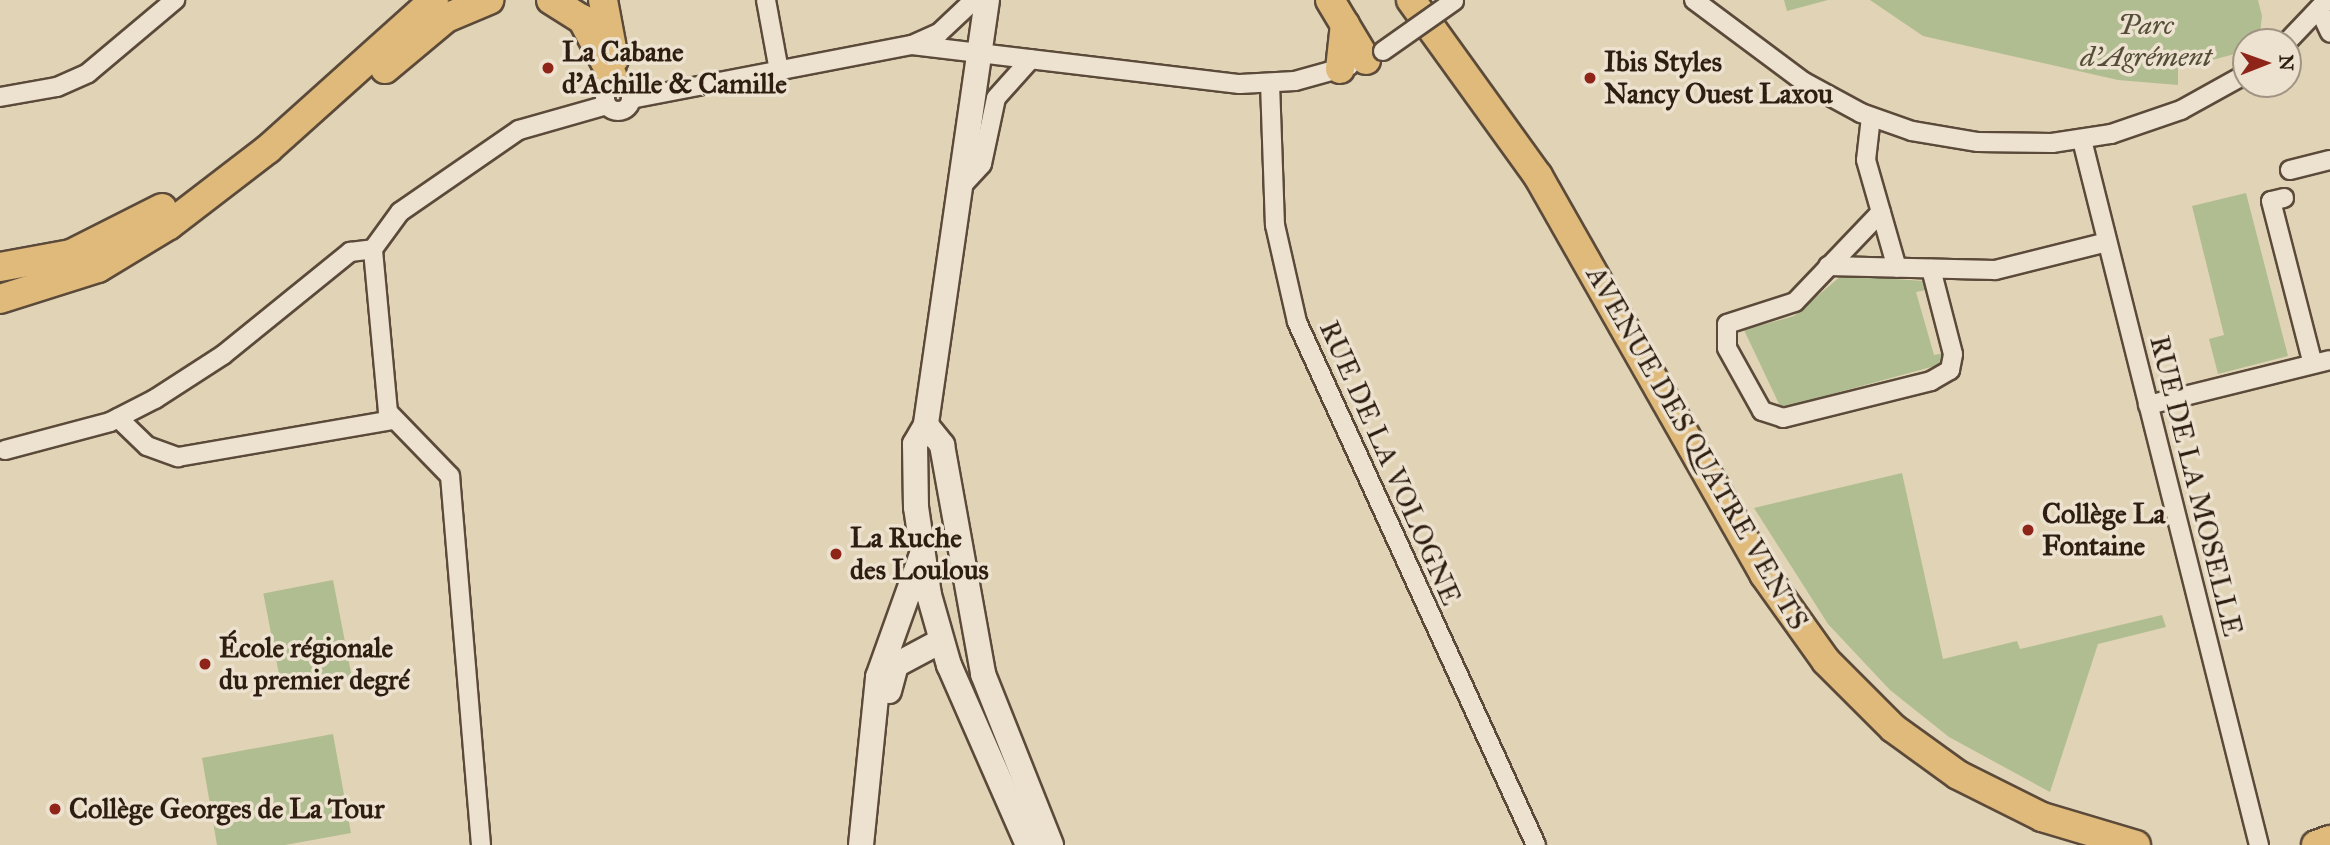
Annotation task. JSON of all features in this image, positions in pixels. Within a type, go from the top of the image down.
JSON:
[{"type":"main road","points":[[0,299],[97,268],[226,183],[268,149],[433,0]]},
{"type":"main road","points":[[268,149],[314,130],[446,18],[489,0]]},
{"type":"main road","points":[[551,0],[582,19],[616,91]]},
{"type":"main road","points":[[603,0],[616,91]]},
{"type":"main road","points":[[987,0],[926,425],[915,444],[922,557],[941,641],[1028,845]]},
{"type":"main road","points":[[1330,0],[1363,60]]},
{"type":"main road","name":"AVENUE DES QUATRE VENTS","points":[[1411,0],[1538,176],[1757,562],[1826,661],[1893,728],[1958,775],[2042,817],[2136,845]]},
{"type":"main road","points":[[0,267],[82,250],[226,183]]},
{"type":"main road","points":[[0,313],[85,282],[97,268]]},
{"type":"main road","points":[[926,425],[942,444],[961,576],[983,674],[1051,845]]},
{"type":"main road","points":[[870,780],[865,763],[878,677],[922,557]]},
{"type":"main road","points":[[861,845],[870,780],[878,766],[894,671],[903,658],[919,654],[941,641],[961,576]]},
{"type":"main road","points":[[919,654],[949,665],[970,678],[983,674]]},
{"type":"main road","points":[[2316,845],[2330,840]]},
{"type":"street","points":[[0,97],[57,87],[88,73],[175,0]]},
{"type":"street","points":[[766,0],[779,71]]},
{"type":"street","points":[[481,845],[453,497],[446,465],[392,420],[373,248],[400,212],[519,130],[616,91],[779,71],[912,45],[949,26],[974,0]]},
{"type":"street","points":[[1694,0],[1804,82],[1871,117],[1978,142],[2082,141],[2181,110],[2232,82]]},
{"type":"street","points":[[912,45],[1270,83],[1363,60],[1455,1]]},
{"type":"street","points":[[2323,4],[2330,33]]},
{"type":"street","points":[[2300,28],[2323,4]]},
{"type":"street","points":[[958,190],[982,164],[996,98],[1031,59]]},
{"type":"street","name":"RUE DE LA VOLOGNE","points":[[1270,83],[1275,225],[1301,334],[1536,845]]},
{"type":"street","points":[[1871,117],[1866,160],[1896,268]]},
{"type":"street","name":"RUE DE LA MOSELLE","points":[[2082,141],[2259,845]]},
{"type":"street","points":[[2290,170],[2330,160]]},
{"type":"street","points":[[2148,405],[2321,362],[2271,201],[2284,198]]},
{"type":"street","points":[[1881,212],[1795,302],[1727,324],[1727,348],[1762,411],[1775,418],[1797,415],[1931,381],[1952,366],[1931,269]]},
{"type":"street","points":[[1828,266],[1995,270],[2107,242]]},
{"type":"street","points":[[2,452],[118,418],[223,355],[350,252],[373,248]]},
{"type":"street","points":[[118,418],[147,446],[178,457],[392,420]]},
{"type":"green space","points":[[1784,0],[1828,0],[1787,11]]},
{"type":"green space","name":"Parc d'Agrément","points":[[1870,0],[2258,0],[2262,16],[2261,28],[2232,28],[2232,55],[2178,69],[2178,85],[2118,80],[1923,36]]},
{"type":"green space","points":[[2246,193],[2288,356],[2218,374],[2209,339],[2224,335],[2192,206]]},
{"type":"green space","points":[[1842,275],[1923,281],[1926,290],[1916,292],[1934,355],[1944,353],[1942,364],[1781,408],[1744,330],[1794,316]]},
{"type":"green space","points":[[1902,473],[1943,659],[2017,641],[2020,649],[2162,615],[2166,627],[2098,644],[2050,792],[1949,737],[1890,690],[1828,624],[1754,508]]},
{"type":"green space","points":[[333,580],[352,677],[282,691],[263,594]]},
{"type":"green space","points":[[333,734],[351,833],[285,845],[217,845],[202,758]]},
{"type":"place","name":"La Cabane d’Achille & Camille","points":[[548,68]]},
{"type":"place","name":"Ibis Styles Nancy Ouest Laxou","points":[[1590,78]]},
{"type":"place","name":"Collège La Fontaine","points":[[2028,530]]},
{"type":"place","name":"La Ruche des Loulous","points":[[836,554]]},
{"type":"place","name":"École régionale du premier degré","points":[[205,664]]},
{"type":"place","name":"Collège Georges de La Tour","points":[[55,809]]}]
